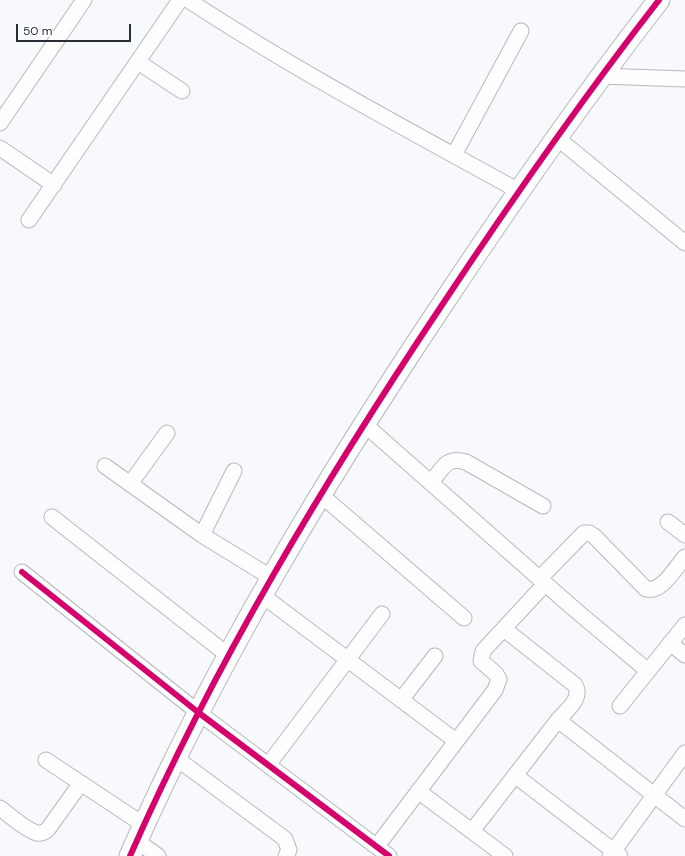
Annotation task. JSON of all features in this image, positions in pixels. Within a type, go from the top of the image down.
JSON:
[{"type":"street","points":[[0,123],[84,0]]},
{"type":"street","points":[[29,220],[180,0]]},
{"type":"street","points":[[188,0],[248,38],[519,192]]},
{"type":"street","points":[[137,841],[176,758],[229,656],[321,495],[364,424],[556,137],[600,76],[659,0]]},
{"type":"street","points":[[454,155],[521,31]]},
{"type":"street","points":[[138,62],[182,92]]},
{"type":"street","points":[[600,76],[685,79]]},
{"type":"street","points":[[556,137],[685,243]]},
{"type":"street","points":[[0,148],[54,185]]},
{"type":"street","points":[[364,424],[542,581],[648,671]]},
{"type":"street","points":[[130,484],[167,433]]},
{"type":"street","points":[[431,483],[445,465],[450,461],[458,459],[466,462],[543,506]]},
{"type":"street","points":[[105,466],[202,534],[268,587],[348,660],[456,741]]},
{"type":"street","points":[[202,534],[234,471]]},
{"type":"street","points":[[321,495],[464,618]]},
{"type":"street","points":[[52,517],[229,656]]},
{"type":"street","points":[[668,522],[685,534]]},
{"type":"street","points":[[377,846],[498,685],[499,679],[496,674],[481,661],[483,651],[504,629],[542,581],[584,533],[589,533],[594,536],[646,589],[652,590],[659,587],[685,557]]},
{"type":"street","points":[[22,572],[199,713],[389,856]]},
{"type":"street","points":[[268,765],[382,614]]},
{"type":"street","points":[[620,706],[685,624]]},
{"type":"street","points":[[472,831],[578,695],[578,689],[574,685],[504,629]]},
{"type":"street","points":[[670,643],[685,655]]},
{"type":"street","points":[[401,700],[435,656]]},
{"type":"street","points":[[558,720],[685,819]]},
{"type":"street","points":[[516,776],[614,854],[654,795],[685,753]]},
{"type":"street","points":[[176,758],[285,839],[289,850],[286,856]]},
{"type":"street","points":[[46,760],[81,783],[137,841],[158,856]]},
{"type":"street","points":[[0,808],[32,831],[38,834],[43,833],[48,829],[81,783]]},
{"type":"street","points":[[418,791],[505,856]]},
{"type":"cycle path","points":[[130,856],[198,713],[235,643],[314,505],[398,371],[494,227],[602,75],[659,0]]},
{"type":"cycle path","points":[[22,572],[199,713],[389,856]]}]
